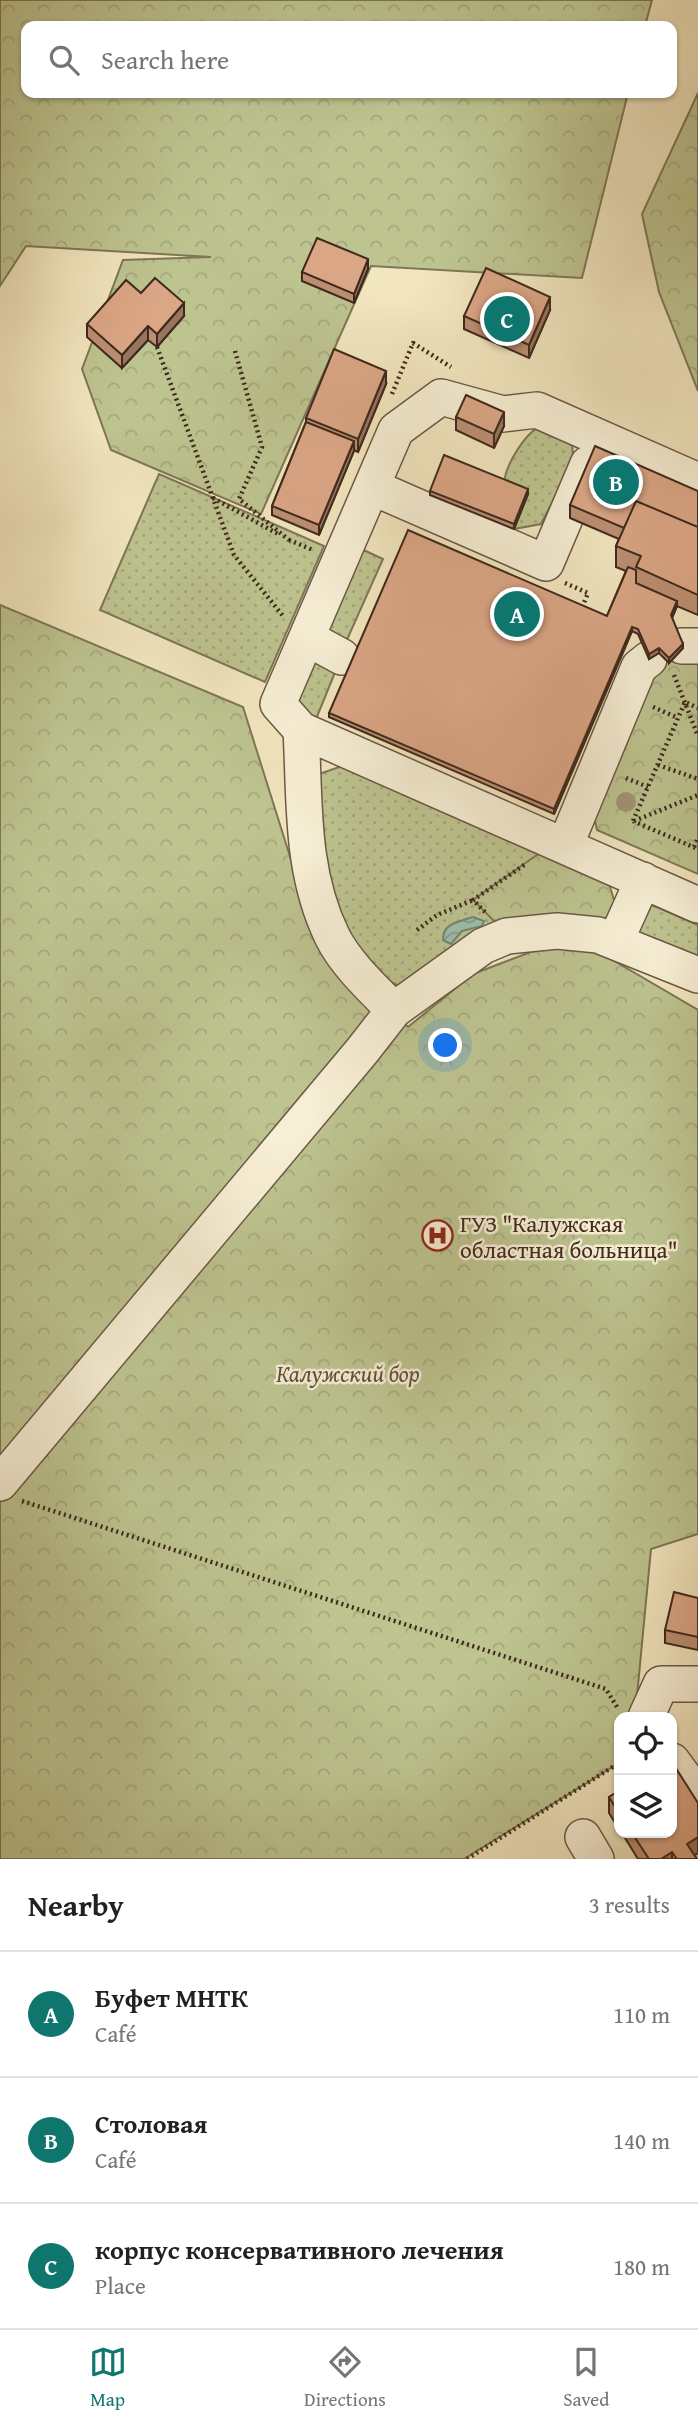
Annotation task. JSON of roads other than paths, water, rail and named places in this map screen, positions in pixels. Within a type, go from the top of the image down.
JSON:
[{"type":"street","points":[[698,481],[537,410],[503,414],[441,397],[396,430],[278,704],[301,730],[698,905]]},
{"type":"street","points":[[372,487],[546,563],[600,436]]},
{"type":"street","points":[[307,638],[342,657]]},
{"type":"street","points":[[565,846],[639,667],[674,653]]},
{"type":"street","points":[[301,730],[303,810],[310,875],[333,938],[394,1010]]},
{"type":"street","points":[[616,940],[643,880]]},
{"type":"street","points":[[7,1490],[394,1010],[483,946],[508,936],[556,931],[616,940],[698,975]]},
{"type":"street","points":[[648,1712],[661,1684],[698,1684]]},
{"type":"street","points":[[677,1768],[698,1796]]},
{"type":"water","points":[[473,917],[484,921],[482,926],[462,931],[451,944],[443,940],[443,934],[448,927]]},
{"type":"place","name":"корпус консервативного лечения","points":[[507,319]]},
{"type":"place","name":"Столовая","points":[[616,482]]},
{"type":"place","name":"Буфет МНТК","points":[[517,614]]},
{"type":"place","name":"ГУЗ \"Калужская областная больница\"","points":[[437,1236]]},
{"type":"park label","name":"Калужский бор","points":[[348,1373]]}]
